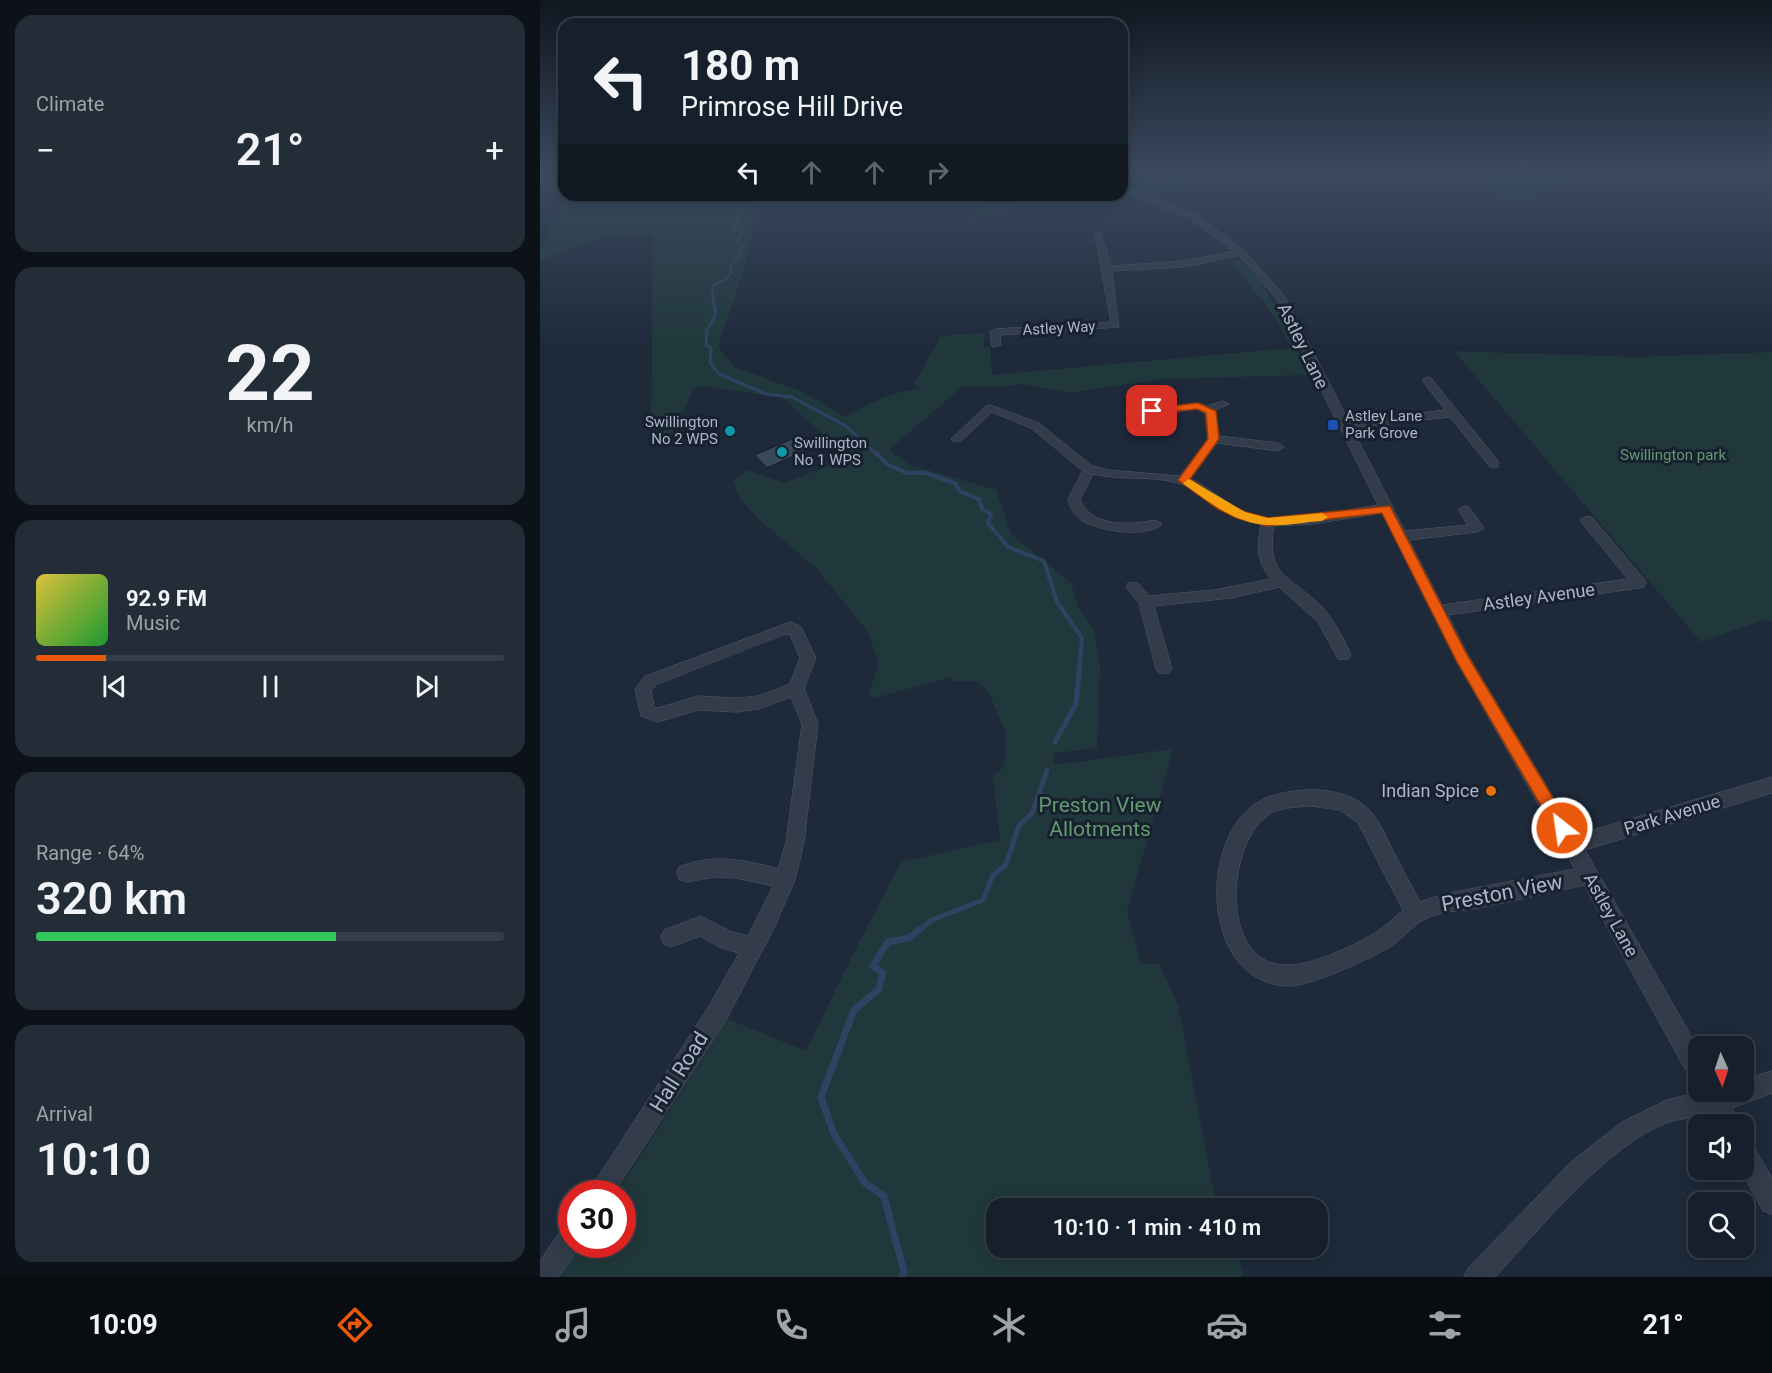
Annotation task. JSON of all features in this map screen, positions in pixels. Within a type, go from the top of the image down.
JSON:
[{"type":"street","name":"Astley Lane","points":[[1211,230],[1241,252],[1280,297],[1462,658],[1572,845],[1688,1052]]},
{"type":"street","name":"Astley Way","points":[[996,345],[995,332],[1116,325],[1107,269],[1097,233]]},
{"type":"street","points":[[1107,269],[1184,264],[1241,252]]},
{"type":"street","points":[[1427,380],[1494,464]]},
{"type":"street","points":[[1208,409],[1223,404]]},
{"type":"street","points":[[957,439],[993,406],[1029,422],[1076,461],[1090,469],[1107,473],[1161,476],[1183,480],[1222,506],[1241,515],[1268,522],[1386,508]]},
{"type":"street","points":[[1131,414],[1198,406],[1212,413],[1214,439],[1183,480]]},
{"type":"street","points":[[1344,426],[1452,413]]},
{"type":"street","points":[[1214,439],[1278,447]]},
{"type":"street","points":[[1090,469],[1074,499],[1079,513],[1086,518],[1118,528],[1155,524]]},
{"type":"street","points":[[1400,536],[1476,528],[1464,510]]},
{"type":"street","name":"Astley Avenue","points":[[1438,610],[1639,583],[1587,520]]},
{"type":"street","points":[[1268,522],[1264,550],[1281,581],[1305,599],[1323,617],[1343,655]]},
{"type":"street","points":[[1146,602],[1220,597],[1255,590],[1281,581]]},
{"type":"street","points":[[1133,587],[1146,602],[1164,669]]},
{"type":"street","points":[[788,628],[796,631],[808,658],[796,688],[759,702],[738,705],[698,703],[658,714],[647,711],[643,692],[650,681],[788,628]]},
{"type":"street","name":"Hall Road","points":[[609,1180],[717,1014],[753,947],[784,880],[795,842],[810,724],[808,713],[798,699],[796,688]]},
{"type":"street","name":"Park Avenue","points":[[1572,845],[1772,784]]},
{"type":"street","name":"Preston View","points":[[1415,913],[1365,819],[1344,803],[1332,799],[1309,798],[1272,804],[1249,819],[1236,843],[1227,882],[1229,925],[1239,950],[1248,961],[1261,969],[1281,975],[1302,973],[1378,942],[1415,913],[1428,908],[1589,875]]},
{"type":"street","points":[[686,873],[718,866],[738,867],[784,880]]},
{"type":"street","points":[[671,937],[701,926],[717,936],[753,947]]},
{"type":"street","points":[[1754,1087],[1772,1082]]},
{"type":"street","points":[[1477,1277],[1580,1169],[1630,1130],[1667,1112],[1698,1102]]},
{"type":"street","points":[[1754,1170],[1772,1202]]},
{"type":"street","points":[[544,1277],[558,1256]]},
{"type":"green space","name":"Preston View Allotments","points":[[549,230],[752,230],[746,264],[718,346],[734,367],[803,392],[845,417],[881,399],[919,389],[914,384],[941,336],[984,333],[984,347],[990,347],[992,375],[1292,348],[1276,319],[1231,260],[1226,259],[1242,261],[1258,278],[1284,320],[1310,375],[1162,379],[1069,393],[1023,384],[1003,387],[962,387],[889,450],[910,465],[996,490],[1011,534],[1071,583],[1078,606],[1094,630],[1100,667],[1097,748],[1054,753],[1054,765],[1173,749],[1127,911],[1141,964],[1159,964],[1178,1005],[1215,1198],[986,1198],[986,1258],[1240,1258],[1243,1277],[561,1277],[573,1258],[636,1258],[636,1180],[625,1180],[728,1019],[806,1051],[901,862],[1000,840],[993,775],[1004,767],[1006,734],[989,693],[976,681],[953,681],[951,677],[875,698],[869,694],[879,662],[867,631],[818,570],[764,524],[741,500],[733,481],[748,470],[784,483],[848,458],[783,398],[705,386],[694,388],[672,434],[651,444],[653,235],[638,233],[595,239],[540,261],[540,248]]},
{"type":"green space","name":"Swillington park","points":[[1454,351],[1635,357],[1772,352],[1772,622],[1761,621],[1701,642]]},
{"type":"building","name":"Swillington No 1 WPS","points":[[796,437],[810,449],[767,468],[754,455]]},
{"type":"waterway","points":[[712,294],[713,285],[725,280],[732,272],[730,267],[742,252],[739,251],[743,246],[736,241],[742,231],[739,230]]},
{"type":"waterway","points":[[712,294],[716,314],[707,330],[706,345],[711,348],[710,363],[719,374],[766,394],[792,397],[846,426],[877,455]]},
{"type":"waterway","points":[[876,453],[888,465],[907,473],[926,473],[956,484],[959,491],[979,499],[982,509],[991,514],[988,523],[1008,547],[1044,561],[1057,602],[1082,638],[1080,662]]},
{"type":"waterway","points":[[1055,742],[1076,704],[1080,661]]},
{"type":"waterway","points":[[918,931],[932,920],[983,900],[993,875],[1006,865],[1019,825],[1032,814],[1047,770]]},
{"type":"waterway","points":[[902,1277],[904,1272],[884,1196],[865,1183],[834,1134],[821,1097],[854,1010],[879,989],[883,973],[873,966],[888,942],[909,938],[920,929]]},
{"type":"slow traffic","points":[[1189,483],[1222,506],[1241,515],[1268,522],[1322,517]]},
{"type":"place","name":"Astley Lane Park Grove","points":[[1333,425]]},
{"type":"place","name":"Swillington No 2 WPS","points":[[730,431]]},
{"type":"place","name":"Swillington No 1 WPS","points":[[782,452]]},
{"type":"place","name":"Indian Spice","points":[[1491,791]]},
{"type":"route","points":[[1152,411],[1198,406],[1212,413],[1214,439],[1183,480],[1222,506],[1241,515],[1268,522],[1292,521],[1386,508],[1462,658],[1562,828]]}]
